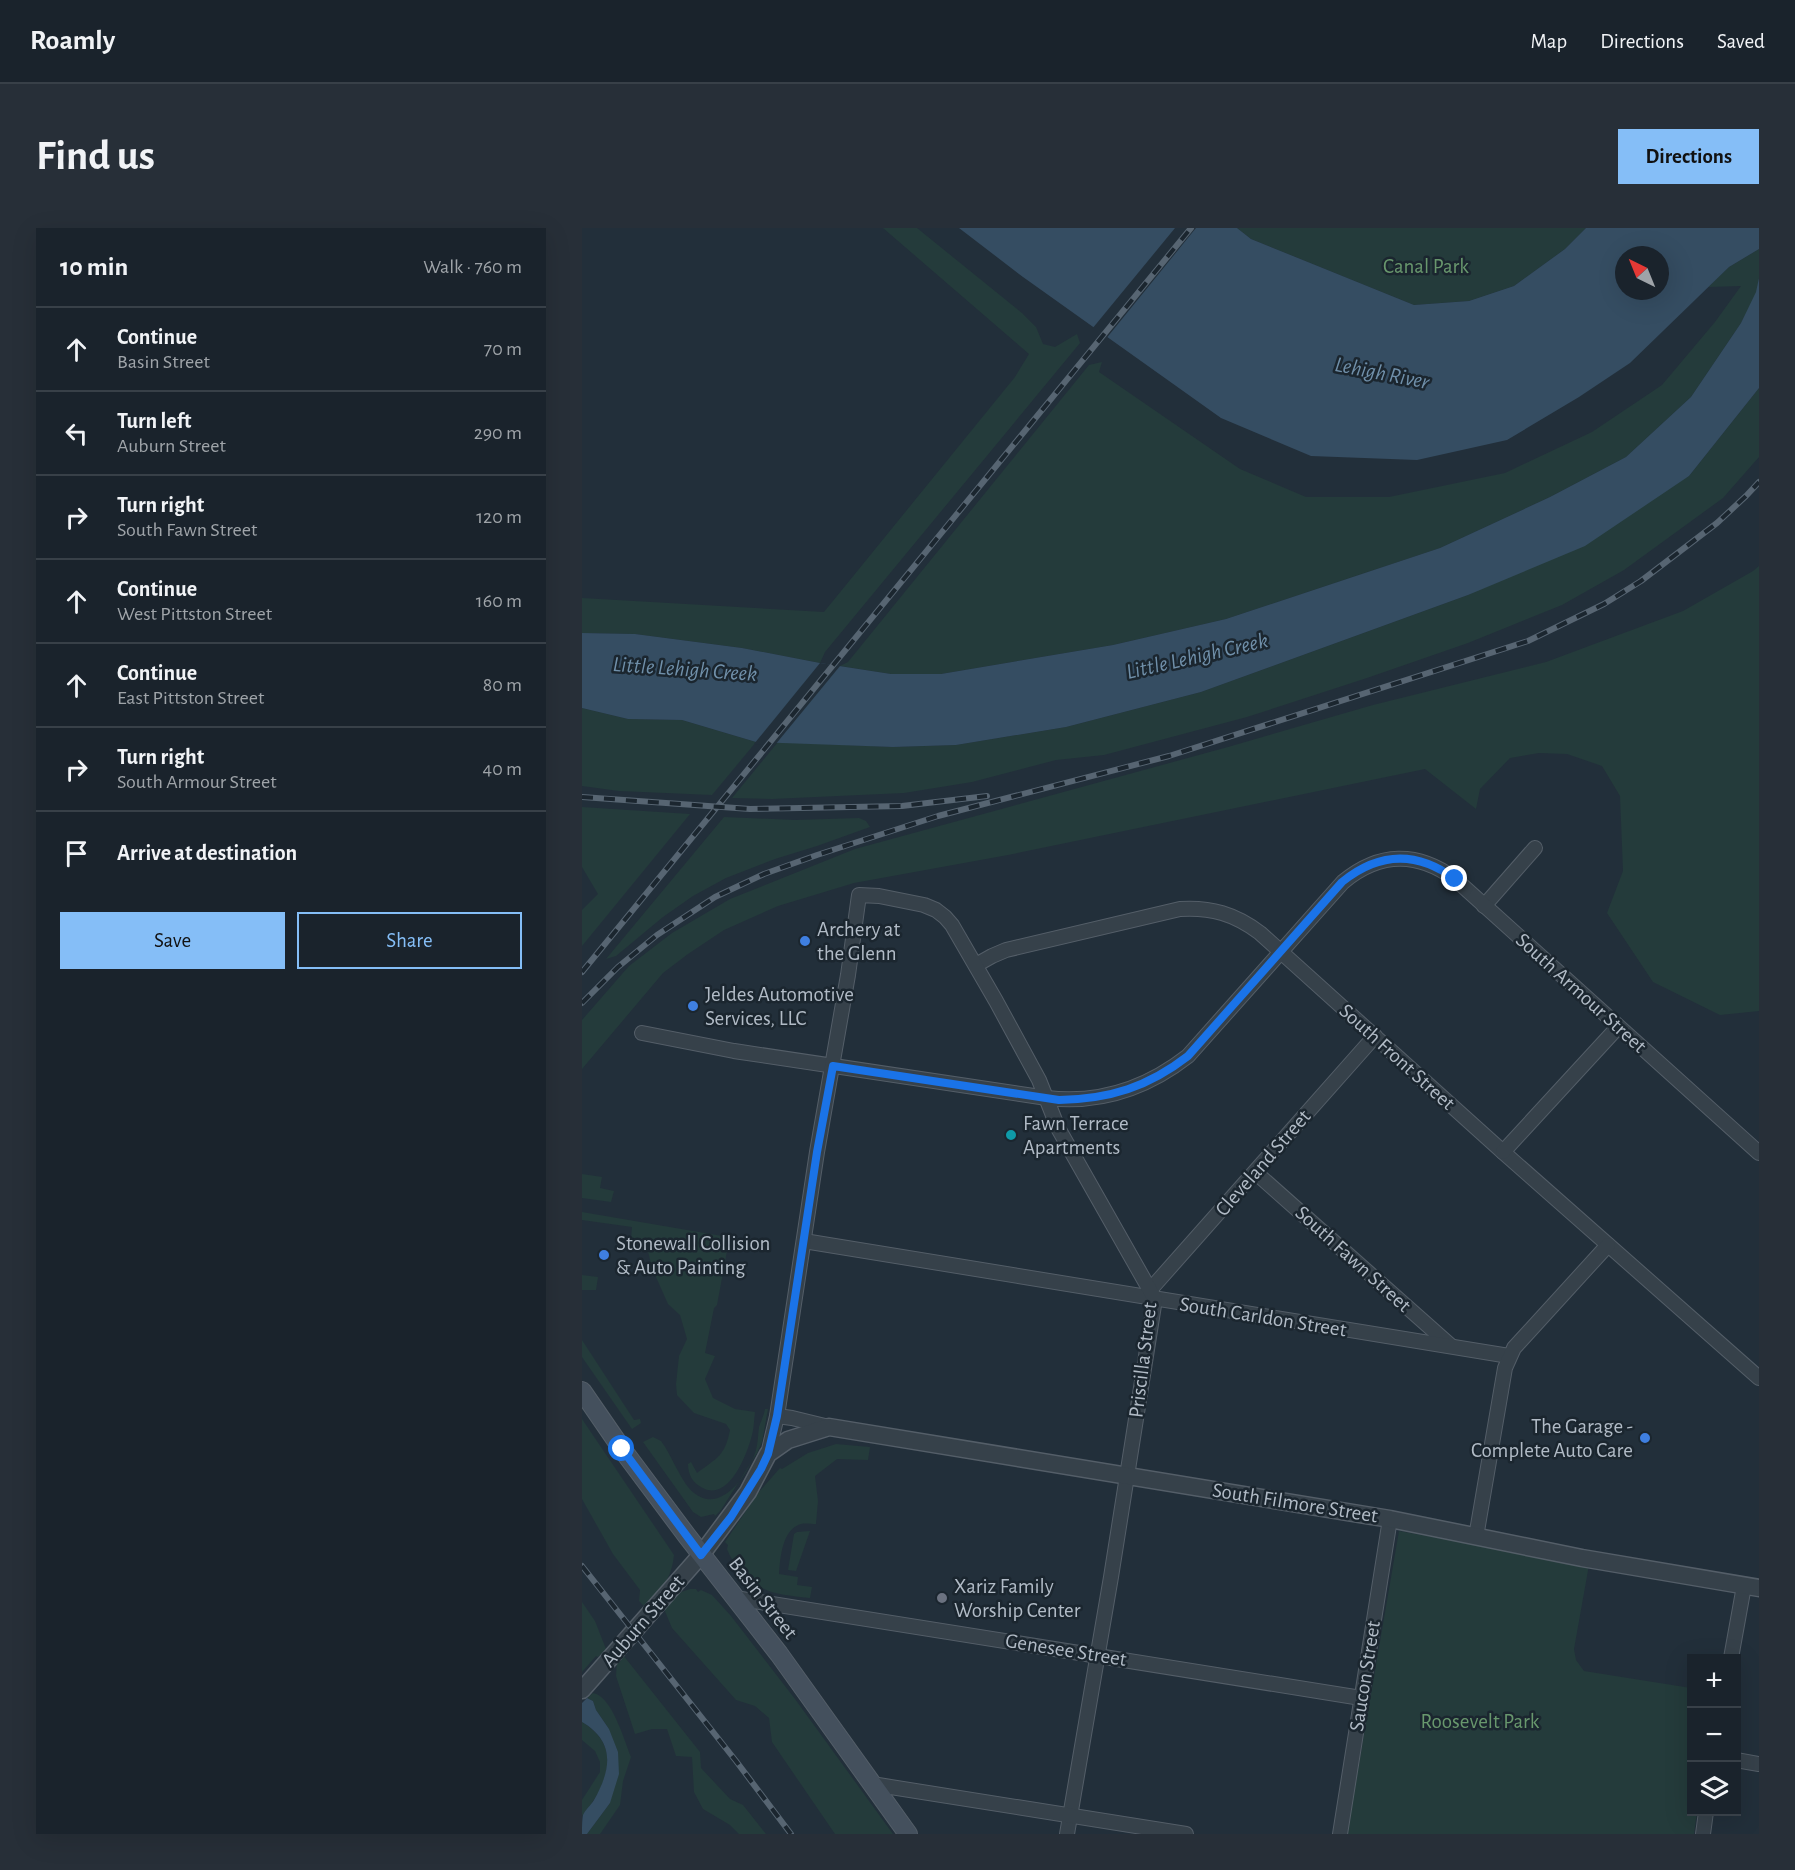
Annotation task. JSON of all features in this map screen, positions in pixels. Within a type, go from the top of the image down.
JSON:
[{"type":"main road","name":"Basin Street","points":[[582,1391],[701,1555],[779,1654],[908,1834]]},
{"type":"street","points":[[1485,906],[1535,848]]},
{"type":"street","name":"South Armour Street","points":[[1281,952],[1342,882],[1366,866],[1390,859],[1407,859],[1437,867],[1455,879],[1759,1153]]},
{"type":"street","name":"Priscilla Street","points":[[859,895],[879,896],[924,905],[936,910],[952,925],[1040,1080],[1058,1128],[1153,1295],[1127,1476],[1067,1834]]},
{"type":"street","name":"Auburn Street","points":[[582,1690],[701,1555],[748,1491],[768,1454],[777,1416],[859,895]]},
{"type":"street","name":"South Front Street","points":[[976,965],[1006,950],[1180,909],[1196,908],[1232,915],[1260,933],[1759,1378]]},
{"type":"street","points":[[642,1033],[734,1051],[1047,1098],[1085,1099],[1110,1095],[1152,1080],[1174,1067],[1188,1056],[1281,952]]},
{"type":"street","points":[[1503,1152],[1618,1027]]},
{"type":"street","name":"Cleveland Street","points":[[1153,1295],[1255,1172],[1375,1036]]},
{"type":"street","name":"South Fawn Street","points":[[1255,1172],[1452,1347]]},
{"type":"street","name":"South Carldon Street","points":[[804,1241],[1153,1295],[1509,1356]]},
{"type":"street","points":[[1476,1537],[1509,1356],[1608,1245]]},
{"type":"street","name":"South Filmore Street","points":[[777,1416],[829,1427],[1390,1519],[1582,1558],[1752,1587]]},
{"type":"street","name":"South Filmore Street","points":[[768,1454],[788,1440],[829,1427]]},
{"type":"street","name":"Saucon Street","points":[[1340,1834],[1390,1519]]},
{"type":"street","points":[[1732,1654],[1752,1587]]},
{"type":"street","name":"Genesee Street","points":[[735,1598],[1361,1698]]},
{"type":"street","points":[[1741,1761],[1759,1764]]},
{"type":"street","points":[[872,1784],[1186,1834]]},
{"type":"street","points":[[1703,1834],[1705,1816]]},
{"type":"green space","points":[[883,228],[917,228],[1022,313],[1036,327],[1043,344],[1055,347],[1077,334],[1080,343],[825,652],[820,663],[742,648],[635,634],[582,633],[582,598],[824,612],[1015,377],[1029,354]]},
{"type":"green space","name":"Canal Park","points":[[1237,228],[1586,228],[1565,249],[1514,286],[1469,301],[1414,305],[1251,239]]},
{"type":"green space","points":[[1759,249],[1757,292],[1741,323],[1691,397],[1626,457],[1550,497],[1440,548],[1226,619],[1113,645],[941,674],[891,674],[840,666],[848,662],[1089,365],[1102,362],[1099,372],[1240,469],[1306,497],[1389,497],[1505,473],[1592,432],[1662,385],[1715,322],[1741,286],[1708,287],[1729,267]]},
{"type":"green space","points":[[1759,388],[1759,457],[1723,498],[1624,570],[1562,605],[1468,643],[1247,717],[1104,755],[1056,760],[972,782],[904,793],[772,799],[732,798],[778,742],[893,747],[956,745],[1066,727],[1201,692],[1468,595],[1689,476]]},
{"type":"green space","points":[[1759,566],[1759,1011],[1720,1015],[1653,982],[1607,913],[1623,871],[1620,796],[1602,766],[1567,754],[1539,753],[1510,758],[1480,789],[1476,809],[1425,769],[1008,855],[854,883],[778,906],[724,930],[663,973],[582,1069],[582,1020],[629,966],[672,933],[730,899],[855,849],[1373,705],[1546,662],[1683,611]]},
{"type":"green space","points":[[582,708],[628,719],[682,720],[756,742],[712,795],[619,791],[582,786]]},
{"type":"green space","points":[[582,807],[690,814],[582,946],[582,910],[598,894],[582,867]]},
{"type":"green space","points":[[724,817],[795,820],[859,818],[866,821],[870,827],[726,878],[693,896],[663,917],[616,956],[606,959]]},
{"type":"green space","points":[[582,1174],[602,1177],[600,1188],[614,1191],[611,1202],[582,1198]]},
{"type":"green space","points":[[582,1212],[728,1237],[731,1251],[727,1251],[705,1353],[715,1356],[705,1379],[713,1398],[735,1409],[755,1412],[752,1435],[741,1465],[728,1483],[720,1489],[711,1490],[695,1483],[688,1464],[691,1462],[697,1473],[715,1460],[726,1446],[730,1430],[726,1424],[694,1413],[677,1395],[679,1356],[687,1339],[680,1315],[668,1304],[652,1268],[645,1239],[631,1239],[632,1227],[582,1220]]},
{"type":"green space","points":[[582,1275],[598,1277],[596,1290],[582,1290]]},
{"type":"green space","points":[[582,1340],[634,1420],[640,1419],[641,1423],[632,1429],[582,1357]]},
{"type":"green space","points":[[765,1409],[768,1409],[762,1442],[751,1463],[756,1450],[759,1427]]},
{"type":"green space","points":[[582,1419],[674,1555],[668,1578],[644,1606],[639,1601],[640,1590],[613,1554],[582,1499]]},
{"type":"green space","points":[[653,1437],[661,1441],[690,1489],[704,1498],[714,1499],[724,1495],[739,1482],[715,1516],[714,1514],[701,1517],[693,1512],[643,1442]]},
{"type":"green space","points":[[836,1444],[870,1447],[868,1460],[837,1459],[815,1476],[818,1501],[816,1524],[803,1524],[795,1527],[786,1538],[781,1553],[779,1574],[798,1577],[797,1585],[812,1587],[810,1598],[763,1589],[748,1578],[736,1564],[729,1555],[728,1545],[725,1542],[758,1493],[780,1468],[782,1469],[808,1453]]},
{"type":"green space","points":[[810,1531],[796,1571],[788,1570],[794,1534]]},
{"type":"green space","name":"Roosevelt Park","points":[[1399,1531],[1589,1565],[1574,1649],[1576,1660],[1584,1671],[1687,1687],[1687,1816],[1696,1816],[1694,1834],[1347,1834]]},
{"type":"green space","points":[[696,1589],[698,1592],[701,1590],[712,1595],[731,1616],[795,1699],[893,1834],[835,1834],[772,1742],[769,1718],[755,1706],[736,1700],[672,1628],[664,1609],[681,1592]]},
{"type":"green space","points":[[582,1602],[595,1621],[606,1649],[598,1657],[596,1656],[582,1672]]},
{"type":"green space","points":[[623,1655],[700,1752],[701,1768],[730,1799],[743,1805],[766,1834],[739,1834],[730,1825],[703,1809],[694,1792],[692,1757],[676,1756],[667,1729],[652,1729],[635,1734],[616,1676],[617,1661]]},
{"type":"green space","points":[[593,1693],[600,1696],[612,1710],[631,1757],[623,1781],[620,1805],[600,1834],[587,1834],[610,1803],[609,1729],[596,1710],[593,1701],[587,1698]]},
{"type":"green space","points":[[582,1722],[595,1732],[603,1743],[607,1755],[607,1767],[598,1792],[582,1816],[582,1800],[600,1772],[600,1762],[595,1751],[582,1740]]},
{"type":"water","name":"Lehigh River","points":[[959,228],[1237,228],[1251,239],[1414,305],[1469,301],[1514,286],[1565,249],[1586,228],[1759,228],[1759,249],[1729,267],[1630,363],[1507,440],[1417,460],[1311,456],[1221,418],[1023,277]]},
{"type":"water","name":"Little Lehigh Creek","points":[[1759,278],[1759,388],[1689,476],[1585,546],[1468,595],[1201,692],[1066,727],[956,745],[893,747],[756,742],[682,720],[628,719],[582,708],[582,633],[635,634],[742,648],[891,674],[941,674],[1113,645],[1226,619],[1440,548],[1550,497],[1626,457],[1691,397],[1741,323],[1756,292]]},
{"type":"water","points":[[587,1698],[593,1701],[596,1710],[609,1729],[618,1752],[619,1774],[610,1803],[587,1834],[582,1834],[583,1815],[600,1789],[607,1767],[607,1757],[601,1738],[582,1722],[582,1703]]},
{"type":"pier","points":[[1175,228],[1196,228],[1105,340],[1092,329]]},
{"type":"pier","points":[[820,663],[840,666],[775,745],[754,744]]},
{"type":"railway","points":[[582,972],[1191,228]]},
{"type":"railway","points":[[582,1003],[618,967],[657,935],[715,897],[764,874],[938,816],[1169,756],[1528,641],[1604,604],[1641,581],[1717,523],[1759,482]]},
{"type":"railway","points":[[582,797],[750,809],[902,806],[987,796]]},
{"type":"railway","points":[[582,1566],[791,1834]]},
{"type":"place","name":"Archery at the Glenn","points":[[805,941]]},
{"type":"place","name":"Jeldes Automotive Services, LLC","points":[[693,1006]]},
{"type":"place","name":"Fawn Terrace Apartments","points":[[1011,1135]]},
{"type":"place","name":"Stonewall Collision & Auto Painting","points":[[604,1255]]},
{"type":"place","name":"The Garage - Complete Auto Care","points":[[1645,1438]]},
{"type":"place","name":"Xariz Family Worship Center","points":[[942,1598]]},
{"type":"route","points":[[622,1449],[701,1555],[731,1517],[768,1454],[777,1416],[817,1152],[833,1066],[1059,1100],[1085,1099],[1128,1090],[1152,1080],[1188,1056],[1342,882],[1354,873],[1381,861],[1407,859],[1437,867],[1455,879]]}]
